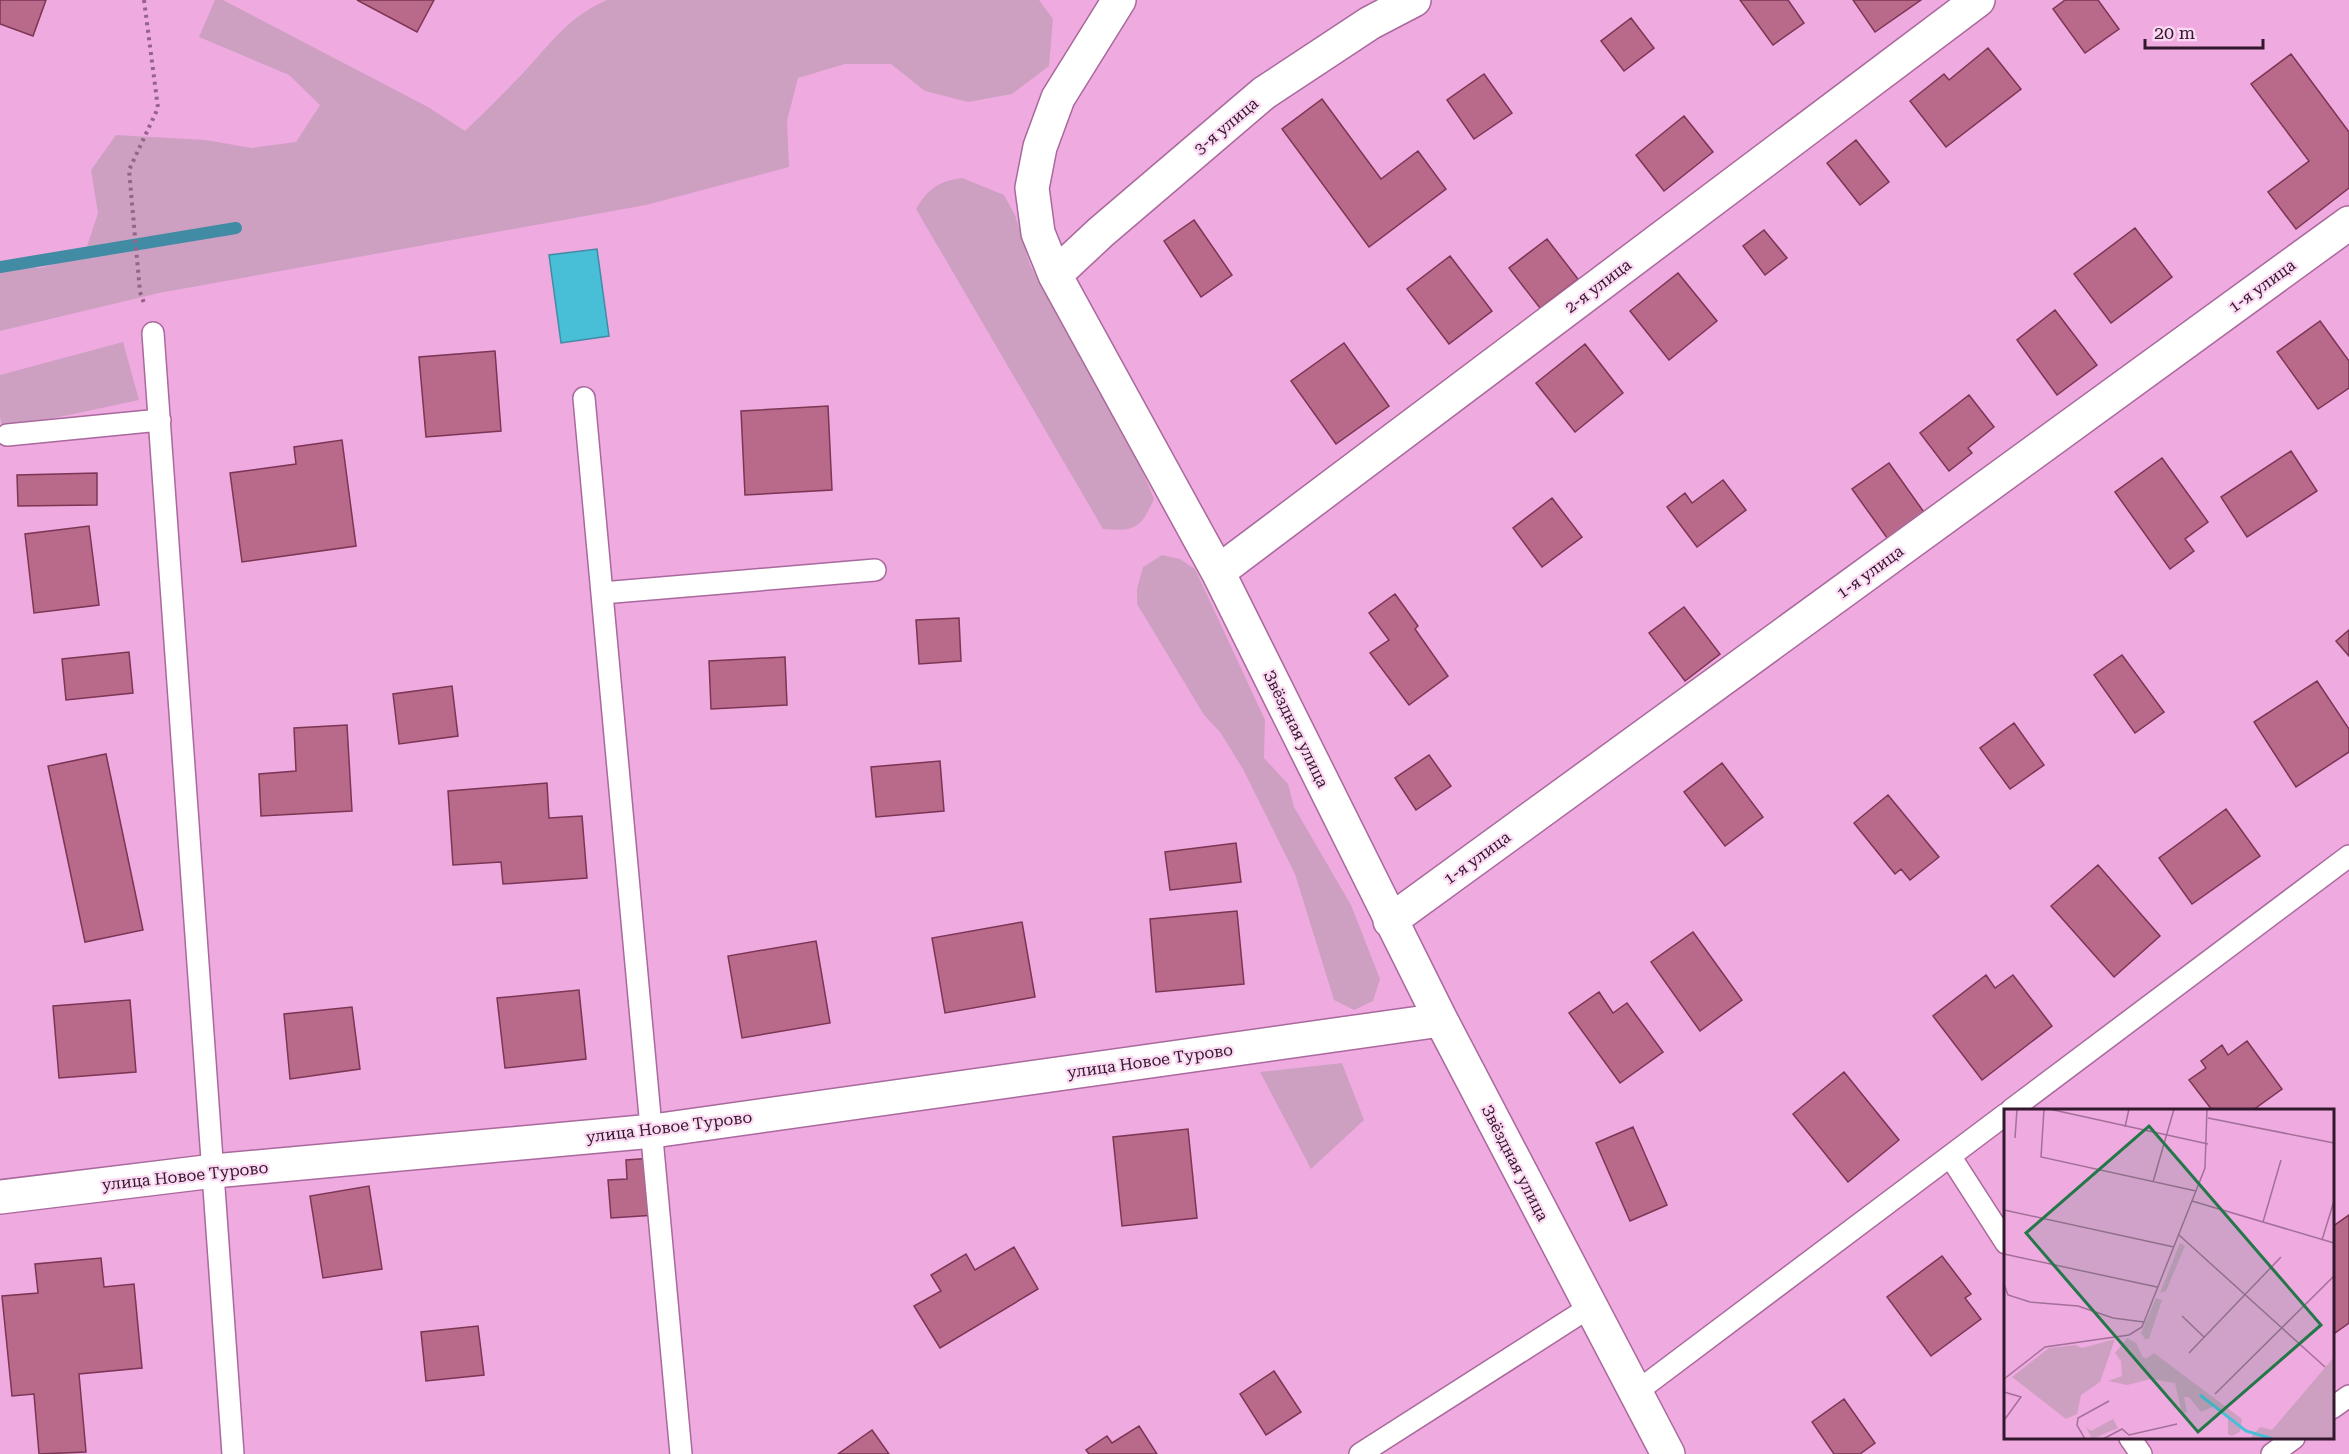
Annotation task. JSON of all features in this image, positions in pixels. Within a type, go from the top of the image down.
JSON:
[{"type":"street","name":"Звёздная улица","points":[[1119,0],[1058,98],[1040,147],[1032,188],[1038,233],[1055,275],[1218,572],[1390,921],[1668,1454]]},
{"type":"street","name":"3-я улица","points":[[1055,275],[1101,232],[1264,93],[1370,23],[1414,0]]},
{"type":"street","name":"2-я улица","points":[[1218,572],[1978,0]]},
{"type":"street","name":"1-я улица","points":[[1390,921],[2349,223]]},
{"type":"street","name":"улица Новое Турово","points":[[0,1197],[214,1171],[653,1131],[1441,1020]]},
{"type":"lane","points":[[153,333],[233,1454]]},
{"type":"lane","points":[[584,398],[681,1454]]},
{"type":"lane","points":[[7,435],[160,420]]},
{"type":"lane","points":[[602,593],[875,570]]},
{"type":"lane","points":[[2012,1109],[2349,856]]},
{"type":"lane","points":[[1635,1393],[2004,1116]]},
{"type":"lane","points":[[1950,1156],[2004,1240]]},
{"type":"lane","points":[[1360,1454],[1590,1307]]},
{"type":"lane","points":[[2334,1407],[2349,1396]]},
{"type":"lane","points":[[2131,1439],[2141,1454]]},
{"type":"lane","points":[[2272,1454],[2291,1439]]},
{"type":"path","points":[[144,0],[158,108],[129,170],[140,292],[153,333]]},
{"type":"shaded area","points":[[215,0],[223,0],[428,107],[465,131],[561,31],[582,14],[607,0],[1039,0],[1053,19],[1049,66],[1012,94],[968,102],[925,91],[891,64],[845,64],[798,78],[787,121],[789,167],[646,205],[159,293],[0,331],[0,264],[40,268],[84,256],[98,213],[91,170],[116,135],[206,140],[251,148],[296,142],[320,105],[289,75],[199,37]]},
{"type":"shaded area","points":[[962,178],[1004,195],[1015,215],[1030,265],[1142,470],[1154,499],[1141,522],[1136,526],[1123,530],[1103,529],[916,209],[934,187]]},
{"type":"shaded area","points":[[597,249],[609,336],[561,343],[549,255]]},
{"type":"shaded area","points":[[123,342],[139,400],[3,429],[0,417],[0,375]]},
{"type":"shaded area","points":[[1162,555],[1180,559],[1195,569],[1265,720],[1264,758],[1288,784],[1294,807],[1351,905],[1380,979],[1373,1001],[1354,1010],[1334,1000],[1295,874],[1243,769],[1220,732],[1204,715],[1137,604],[1137,589],[1143,567]]},
{"type":"shaded area","points":[[1342,1063],[1364,1120],[1311,1169],[1260,1072]]},
{"type":"building","points":[[0,0],[46,0],[33,36],[0,24]]},
{"type":"building","points":[[357,0],[434,0],[417,32]]},
{"type":"building","points":[[1740,0],[1788,0],[1804,23],[1773,45]]},
{"type":"building","points":[[1853,0],[1921,0],[1875,32]]},
{"type":"building","points":[[2065,0],[2098,0],[2119,29],[2085,53],[2053,9]]},
{"type":"building","points":[[1631,18],[1654,48],[1624,71],[1601,41]]},
{"type":"building","points":[[1988,48],[2021,89],[1946,147],[1910,101],[1944,74],[1949,80]]},
{"type":"building","points":[[2291,54],[2349,132],[2349,188],[2296,229],[2268,192],[2309,161],[2251,84]]},
{"type":"building","points":[[1484,74],[1512,113],[1474,139],[1447,100]]},
{"type":"building","points":[[1322,99],[1381,179],[1418,151],[1446,189],[1369,247],[1282,129]]},
{"type":"building","points":[[1684,116],[1713,152],[1664,191],[1636,155]]},
{"type":"building","points":[[1856,140],[1889,182],[1860,205],[1827,163]]},
{"type":"building","points":[[1194,220],[1232,275],[1201,297],[1164,241]]},
{"type":"building","points":[[2135,228],[2172,277],[2111,323],[2074,274]]},
{"type":"building","points":[[1764,230],[1787,258],[1765,275],[1743,246]]},
{"type":"building","points":[[1547,239],[1578,279],[1540,308],[1509,268]]},
{"type":"building","points":[[1450,256],[1492,311],[1449,344],[1407,289]]},
{"type":"building","points":[[1678,273],[1717,321],[1669,360],[1630,311]]},
{"type":"building","points":[[2055,310],[2097,365],[2057,395],[2017,340]]},
{"type":"building","points":[[2320,321],[2349,361],[2349,388],[2318,409],[2277,352]]},
{"type":"building","points":[[1344,343],[1389,406],[1336,444],[1291,381]]},
{"type":"building","points":[[1585,344],[1623,393],[1575,432],[1536,383]]},
{"type":"building","points":[[495,351],[501,431],[426,437],[419,357]]},
{"type":"building","points":[[1969,395],[1994,427],[1968,448],[1972,453],[1949,471],[1920,433]]},
{"type":"building","points":[[828,406],[832,490],[745,495],[741,411]]},
{"type":"building","points":[[342,440],[356,546],[242,562],[230,473],[296,464],[294,447]]},
{"type":"building","points":[[2291,451],[2317,491],[2247,537],[2221,497]]},
{"type":"building","points":[[2162,458],[2208,522],[2185,539],[2194,551],[2170,569],[2115,492]]},
{"type":"building","points":[[1889,463],[1926,515],[1890,542],[1852,489]]},
{"type":"building","points":[[97,473],[97,505],[18,506],[17,475]]},
{"type":"building","points":[[1723,480],[1746,510],[1697,547],[1667,507],[1685,493],[1692,503]]},
{"type":"building","points":[[1552,498],[1582,537],[1542,567],[1513,528]]},
{"type":"building","points":[[89,526],[99,605],[34,613],[25,534]]},
{"type":"building","points":[[1395,594],[1418,626],[1415,629],[1448,676],[1409,705],[1370,653],[1389,640],[1369,613]]},
{"type":"building","points":[[1684,607],[1720,654],[1685,681],[1649,633]]},
{"type":"building","points":[[959,618],[961,661],[919,664],[916,620]]},
{"type":"building","points":[[2349,630],[2349,656],[2336,641]]},
{"type":"building","points":[[129,652],[133,693],[66,700],[62,659]]},
{"type":"building","points":[[2122,655],[2164,712],[2135,733],[2094,675]]},
{"type":"building","points":[[785,657],[787,705],[711,709],[709,661]]},
{"type":"building","points":[[2317,681],[2349,729],[2349,752],[2296,787],[2254,722]]},
{"type":"building","points":[[452,686],[458,736],[399,744],[393,694]]},
{"type":"building","points":[[2014,723],[2044,765],[2010,789],[1980,748]]},
{"type":"building","points":[[347,725],[352,811],[261,816],[259,774],[296,771],[294,728]]},
{"type":"building","points":[[106,754],[143,930],[85,942],[48,766]]},
{"type":"building","points":[[1429,755],[1451,786],[1416,810],[1395,778]]},
{"type":"building","points":[[940,761],[944,811],[876,817],[871,767]]},
{"type":"building","points":[[1722,763],[1763,817],[1725,846],[1684,792]]},
{"type":"building","points":[[547,783],[549,818],[582,816],[587,878],[503,884],[501,862],[453,865],[448,791]]},
{"type":"building","points":[[1888,795],[1939,857],[1910,880],[1901,869],[1895,874],[1854,823]]},
{"type":"building","points":[[2226,809],[2260,856],[2192,904],[2159,858]]},
{"type":"building","points":[[1236,843],[1241,882],[1170,890],[1165,852]]},
{"type":"building","points":[[2098,865],[2160,936],[2114,977],[2051,906]]},
{"type":"building","points":[[1237,911],[1244,984],[1156,992],[1150,919]]},
{"type":"building","points":[[1022,922],[1035,997],[945,1013],[932,938]]},
{"type":"building","points":[[1693,932],[1742,1000],[1700,1031],[1651,962]]},
{"type":"building","points":[[816,941],[830,1023],[742,1038],[728,956]]},
{"type":"building","points":[[1986,975],[1995,988],[2013,975],[2052,1026],[1982,1080],[1933,1016]]},
{"type":"building","points":[[579,990],[586,1059],[505,1068],[497,998]]},
{"type":"building","points":[[1599,992],[1613,1013],[1627,1003],[1663,1052],[1620,1083],[1569,1013]]},
{"type":"building","points":[[130,1000],[136,1072],[59,1078],[53,1006]]},
{"type":"building","points":[[352,1007],[360,1069],[290,1079],[284,1014]]},
{"type":"building","points":[[2247,1041],[2282,1089],[2254,1109],[2211,1109],[2189,1080],[2206,1068],[2201,1061],[2222,1045],[2228,1055]]},
{"type":"building","points":[[1844,1072],[1899,1140],[1848,1182],[1793,1114]]},
{"type":"building","points":[[1633,1127],[1667,1205],[1630,1221],[1596,1143]]},
{"type":"building","points":[[1188,1129],[1197,1218],[1122,1226],[1113,1137]]},
{"type":"building","points":[[652,1158],[656,1215],[611,1218],[608,1180],[627,1179],[626,1160]]},
{"type":"building","points":[[369,1186],[382,1269],[323,1278],[310,1196]]},
{"type":"building","points":[[2349,1215],[2349,1323],[2334,1334],[2334,1226]]},
{"type":"building","points":[[1014,1247],[1038,1289],[940,1348],[914,1306],[941,1291],[931,1275],[966,1254],[975,1270]]},
{"type":"building","points":[[1942,1256],[1971,1294],[1965,1298],[1981,1319],[1931,1356],[1887,1297]]},
{"type":"building","points":[[101,1258],[104,1287],[134,1284],[142,1368],[79,1374],[86,1452],[39,1454],[34,1394],[12,1396],[2,1296],[38,1293],[35,1264]]},
{"type":"building","points":[[478,1326],[484,1375],[426,1381],[421,1332]]},
{"type":"building","points":[[1274,1371],[1301,1412],[1266,1435],[1240,1394]]},
{"type":"building","points":[[1844,1399],[1875,1443],[1860,1454],[1834,1454],[1812,1422]]},
{"type":"building","points":[[1139,1426],[1157,1454],[1089,1454],[1086,1450],[1107,1436],[1112,1443]]},
{"type":"building","points":[[872,1430],[889,1454],[838,1454]]},
{"type":"waterway","points":[[0,267],[236,228]]}]
